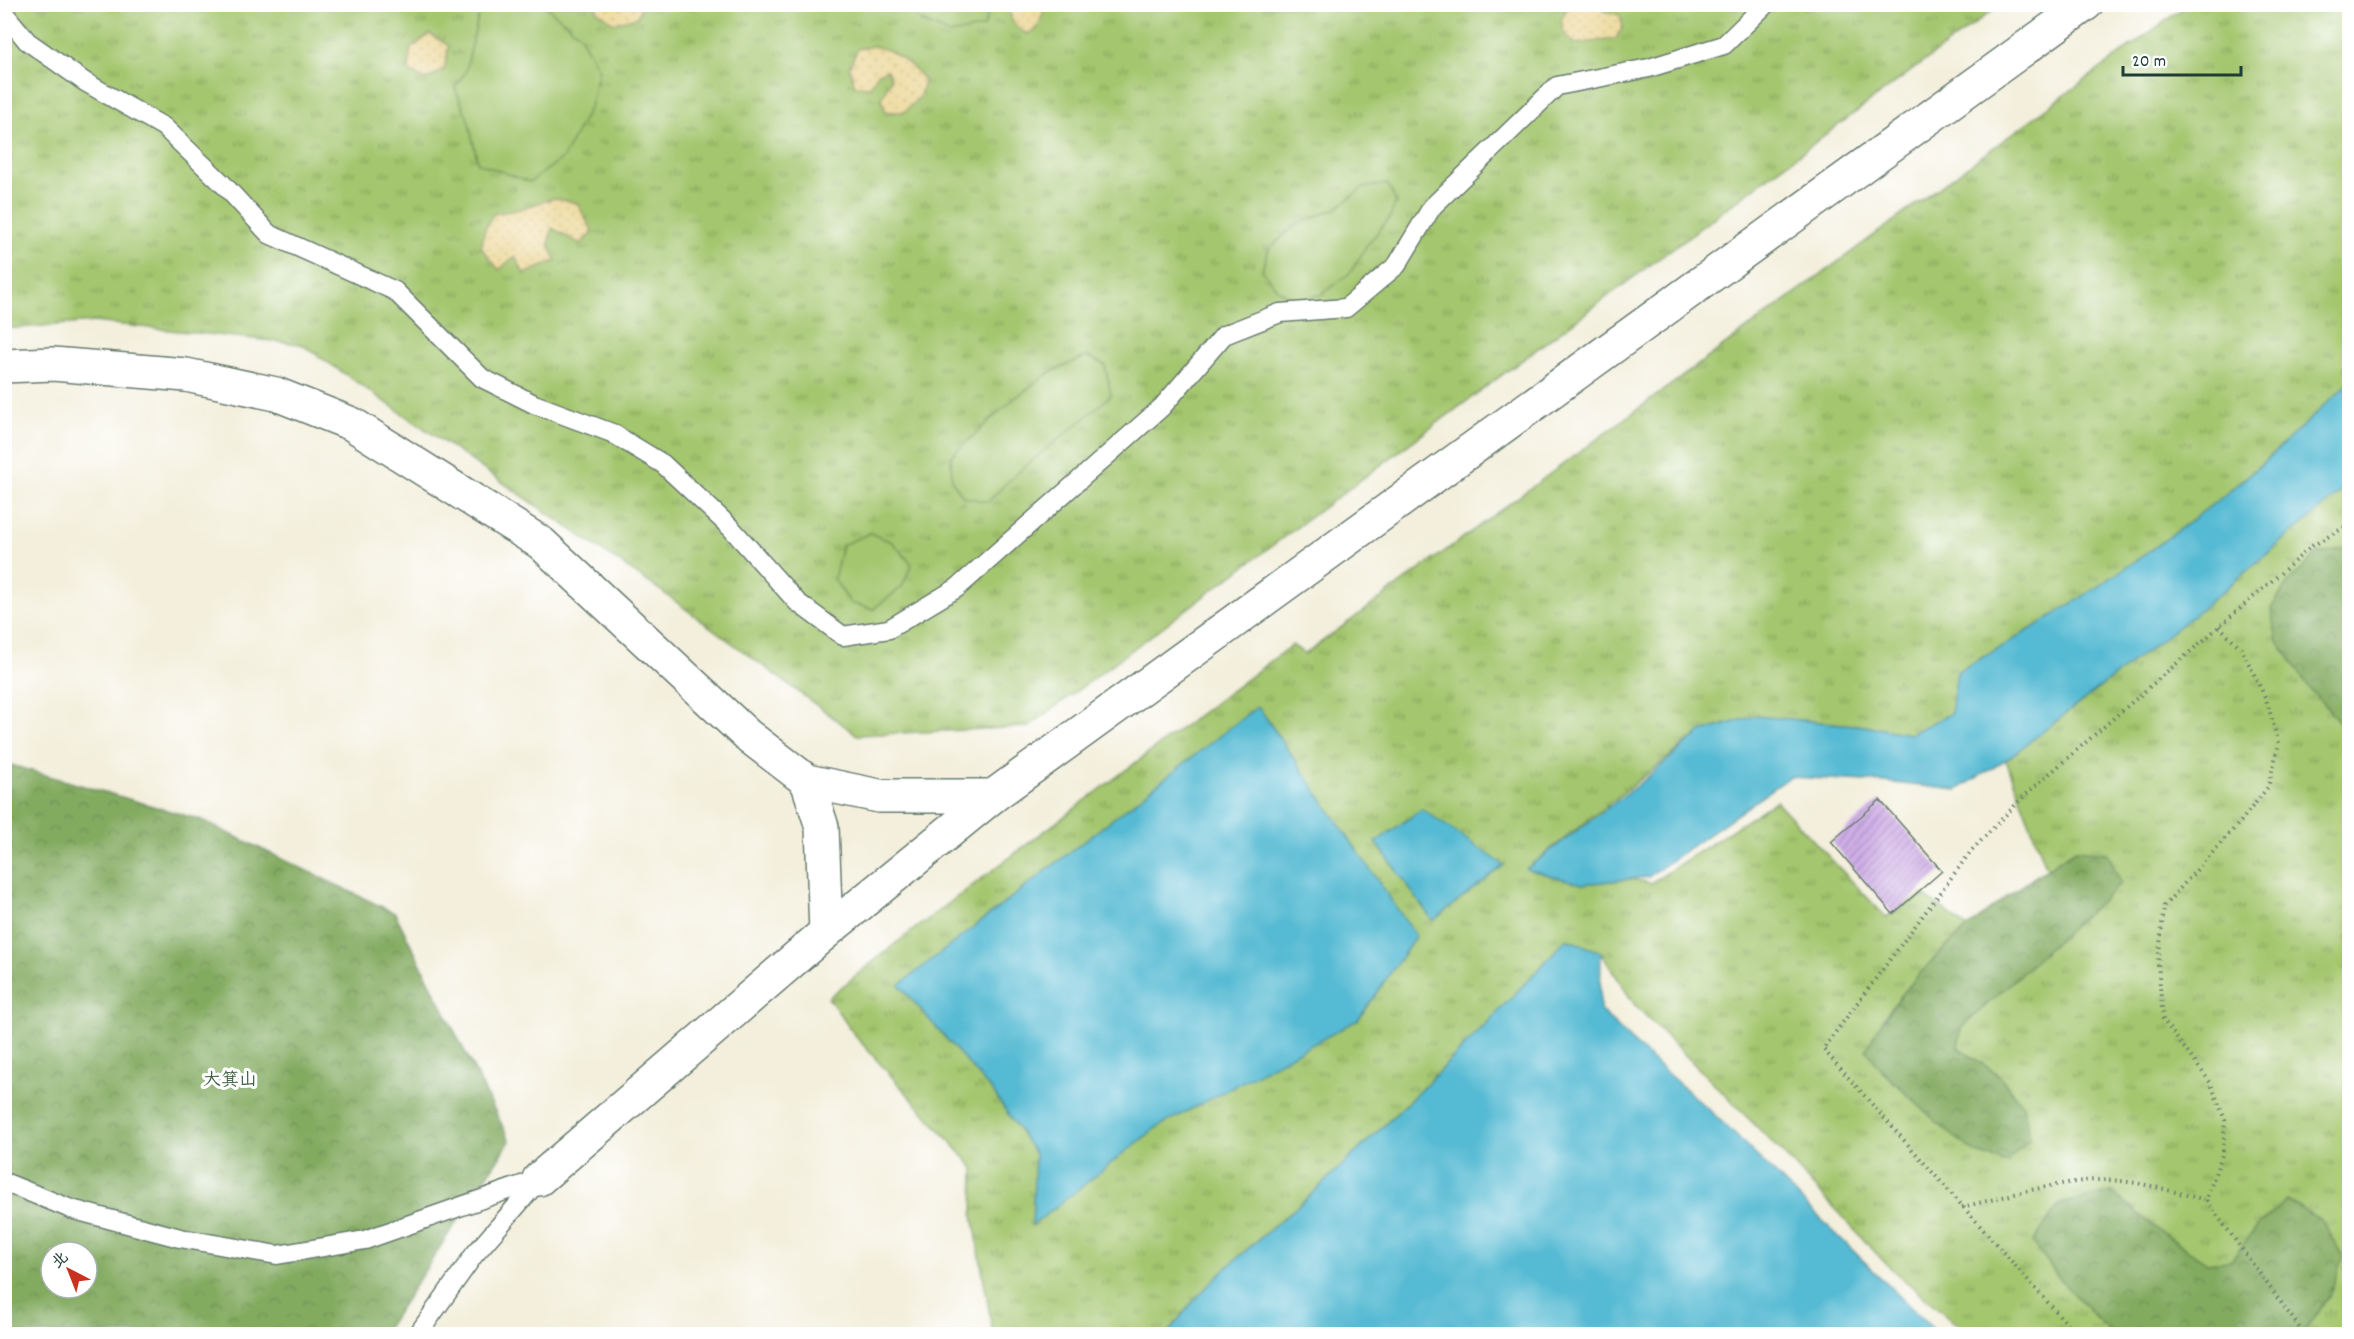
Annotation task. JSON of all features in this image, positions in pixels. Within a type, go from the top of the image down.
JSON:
[{"type":"street","points":[[539,1179],[826,932],[993,796],[2086,4]]},
{"type":"street","points":[[4,366],[53,364],[186,375],[276,394],[352,424],[541,543],[747,735],[807,781],[879,796],[993,796]]},
{"type":"street","points":[[807,781],[822,827],[826,932]]},
{"type":"lane","points":[[4,13],[27,41],[85,82],[164,127],[224,184],[269,234],[395,291],[482,378],[534,404],[612,433],[663,464],[731,528],[797,602],[843,636],[889,629],[957,588],[1162,407],[1224,335],[1280,314],[1346,308],[1397,265],[1432,207],[1557,86],[1649,68],[1724,45],[1766,4]]},
{"type":"lane","points":[[4,1182],[82,1212],[180,1238],[277,1255],[365,1240],[539,1179]]},
{"type":"lane","points":[[418,1335],[474,1255],[539,1179]]},
{"type":"path","points":[[2076,1335],[1823,1049],[1972,850],[2025,795],[2312,546],[2349,524]]},
{"type":"path","points":[[2206,1200],[2223,1152],[2225,1120],[2210,1082],[2163,1020],[2158,963],[2164,906],[2241,821],[2268,787],[2279,744],[2266,699],[2241,648],[2219,626]]},
{"type":"path","points":[[1962,1207],[2046,1187],[2106,1180],[2154,1186],[2206,1200],[2304,1335]]},
{"type":"green space","points":[[5,5],[2000,5],[1028,727],[857,735],[664,593],[301,344],[94,322],[5,329]]},
{"type":"green space","points":[[488,5],[544,5],[579,34],[599,70],[590,107],[563,158],[530,182],[478,163],[468,119],[455,88],[466,71],[479,13]]},
{"type":"green space","points":[[908,5],[990,5],[984,27],[950,34],[918,19]]},
{"type":"green space","points":[[2187,5],[2349,5],[2349,383],[2274,453],[2195,518],[2062,610],[1957,672],[1952,713],[1910,734],[1865,726],[1755,716],[1701,732],[1527,868],[1582,884],[1630,879],[1651,883],[1776,801],[1886,917],[1923,895],[1968,928],[1915,979],[1882,1019],[1883,1072],[1908,1093],[1999,1075],[1958,1047],[1961,1028],[1991,999],[2076,850],[2047,869],[2006,760],[2205,606],[2349,485],[2349,1334],[2301,1334],[2329,1297],[2259,1224],[2231,1261],[2207,1263],[2154,1227],[2112,1192],[2033,1242],[2063,1283],[2112,1334],[1968,1334],[1889,1267],[1774,1144],[1634,1004],[1601,952],[1566,939],[1445,1066],[1382,1128],[1219,1275],[1201,1293],[1168,1334],[993,1334],[973,1215],[974,1168],[857,1038],[828,998],[896,943],[1292,645],[1305,654]]},
{"type":"green space","points":[[1388,184],[1396,202],[1390,217],[1368,244],[1350,273],[1320,295],[1294,300],[1276,288],[1262,270],[1269,249],[1297,224],[1335,209],[1363,188]]},
{"type":"green space","points":[[1087,356],[1105,365],[1111,395],[1017,473],[988,502],[964,497],[952,481],[951,456],[1010,402],[1049,373]]},
{"type":"green space","points":[[870,533],[892,542],[912,564],[902,587],[873,609],[850,603],[834,579],[842,545]]},
{"type":"green space","points":[[2344,548],[2350,558],[2349,733],[2311,690],[2277,640],[2271,609],[2287,584],[2317,554]]},
{"type":"green space","name":"大箕山","points":[[4,763],[201,820],[395,913],[510,1141],[383,1334],[5,1334]]},
{"type":"green space","points":[[2076,850],[2108,853],[2121,883],[1961,1028],[1958,1048],[1999,1075],[2023,1106],[2030,1139],[2006,1162],[1976,1153],[1943,1128],[1883,1072],[1866,1050],[1884,1019],[1930,962],[1986,913]]},
{"type":"green space","points":[[2112,1192],[2154,1227],[2207,1263],[2231,1261],[2259,1224],[2287,1200],[2321,1220],[2343,1256],[2329,1297],[2301,1334],[2112,1334],[2063,1283],[2033,1242],[2060,1204]]},
{"type":"sand","points":[[596,4],[642,5],[637,17],[614,23],[597,11]]},
{"type":"sand","points":[[1011,5],[1044,5],[1037,29],[1027,34],[1019,28],[1011,18]]},
{"type":"sand","points":[[1569,5],[1605,5],[1603,11],[1620,15],[1623,27],[1616,39],[1574,44],[1564,33],[1561,19]]},
{"type":"sand","points":[[430,34],[449,46],[444,70],[425,80],[409,71],[410,49]]},
{"type":"sand","points":[[873,46],[902,58],[924,80],[920,97],[904,112],[886,112],[881,99],[891,79],[887,70],[878,73],[870,87],[855,86],[849,67],[858,49]]},
{"type":"sand","points":[[554,198],[577,203],[593,232],[580,244],[552,228],[549,244],[556,261],[524,274],[515,256],[499,270],[481,247],[485,229],[493,214],[520,209]]},
{"type":"water","points":[[2349,383],[2349,485],[2205,606],[2006,760],[1957,790],[1885,782],[1790,777],[1648,877],[1582,884],[1526,869],[1643,781],[1701,732],[1755,716],[1865,726],[1910,734],[1951,713],[1957,672],[2061,610],[2195,518],[2274,453]]},
{"type":"water","points":[[1258,706],[1416,936],[1358,1020],[1156,1128],[1032,1226],[1035,1154],[993,1092],[899,985]]},
{"type":"water","points":[[1422,809],[1504,865],[1433,921],[1376,842]]},
{"type":"water","points":[[1566,939],[1601,952],[1600,1010],[1643,1052],[1718,1118],[1935,1331],[1942,1334],[1168,1334],[1201,1293],[1219,1275],[1382,1128],[1445,1066]]},
{"type":"building","points":[[1880,800],[1942,871],[1893,914],[1831,842]]}]
